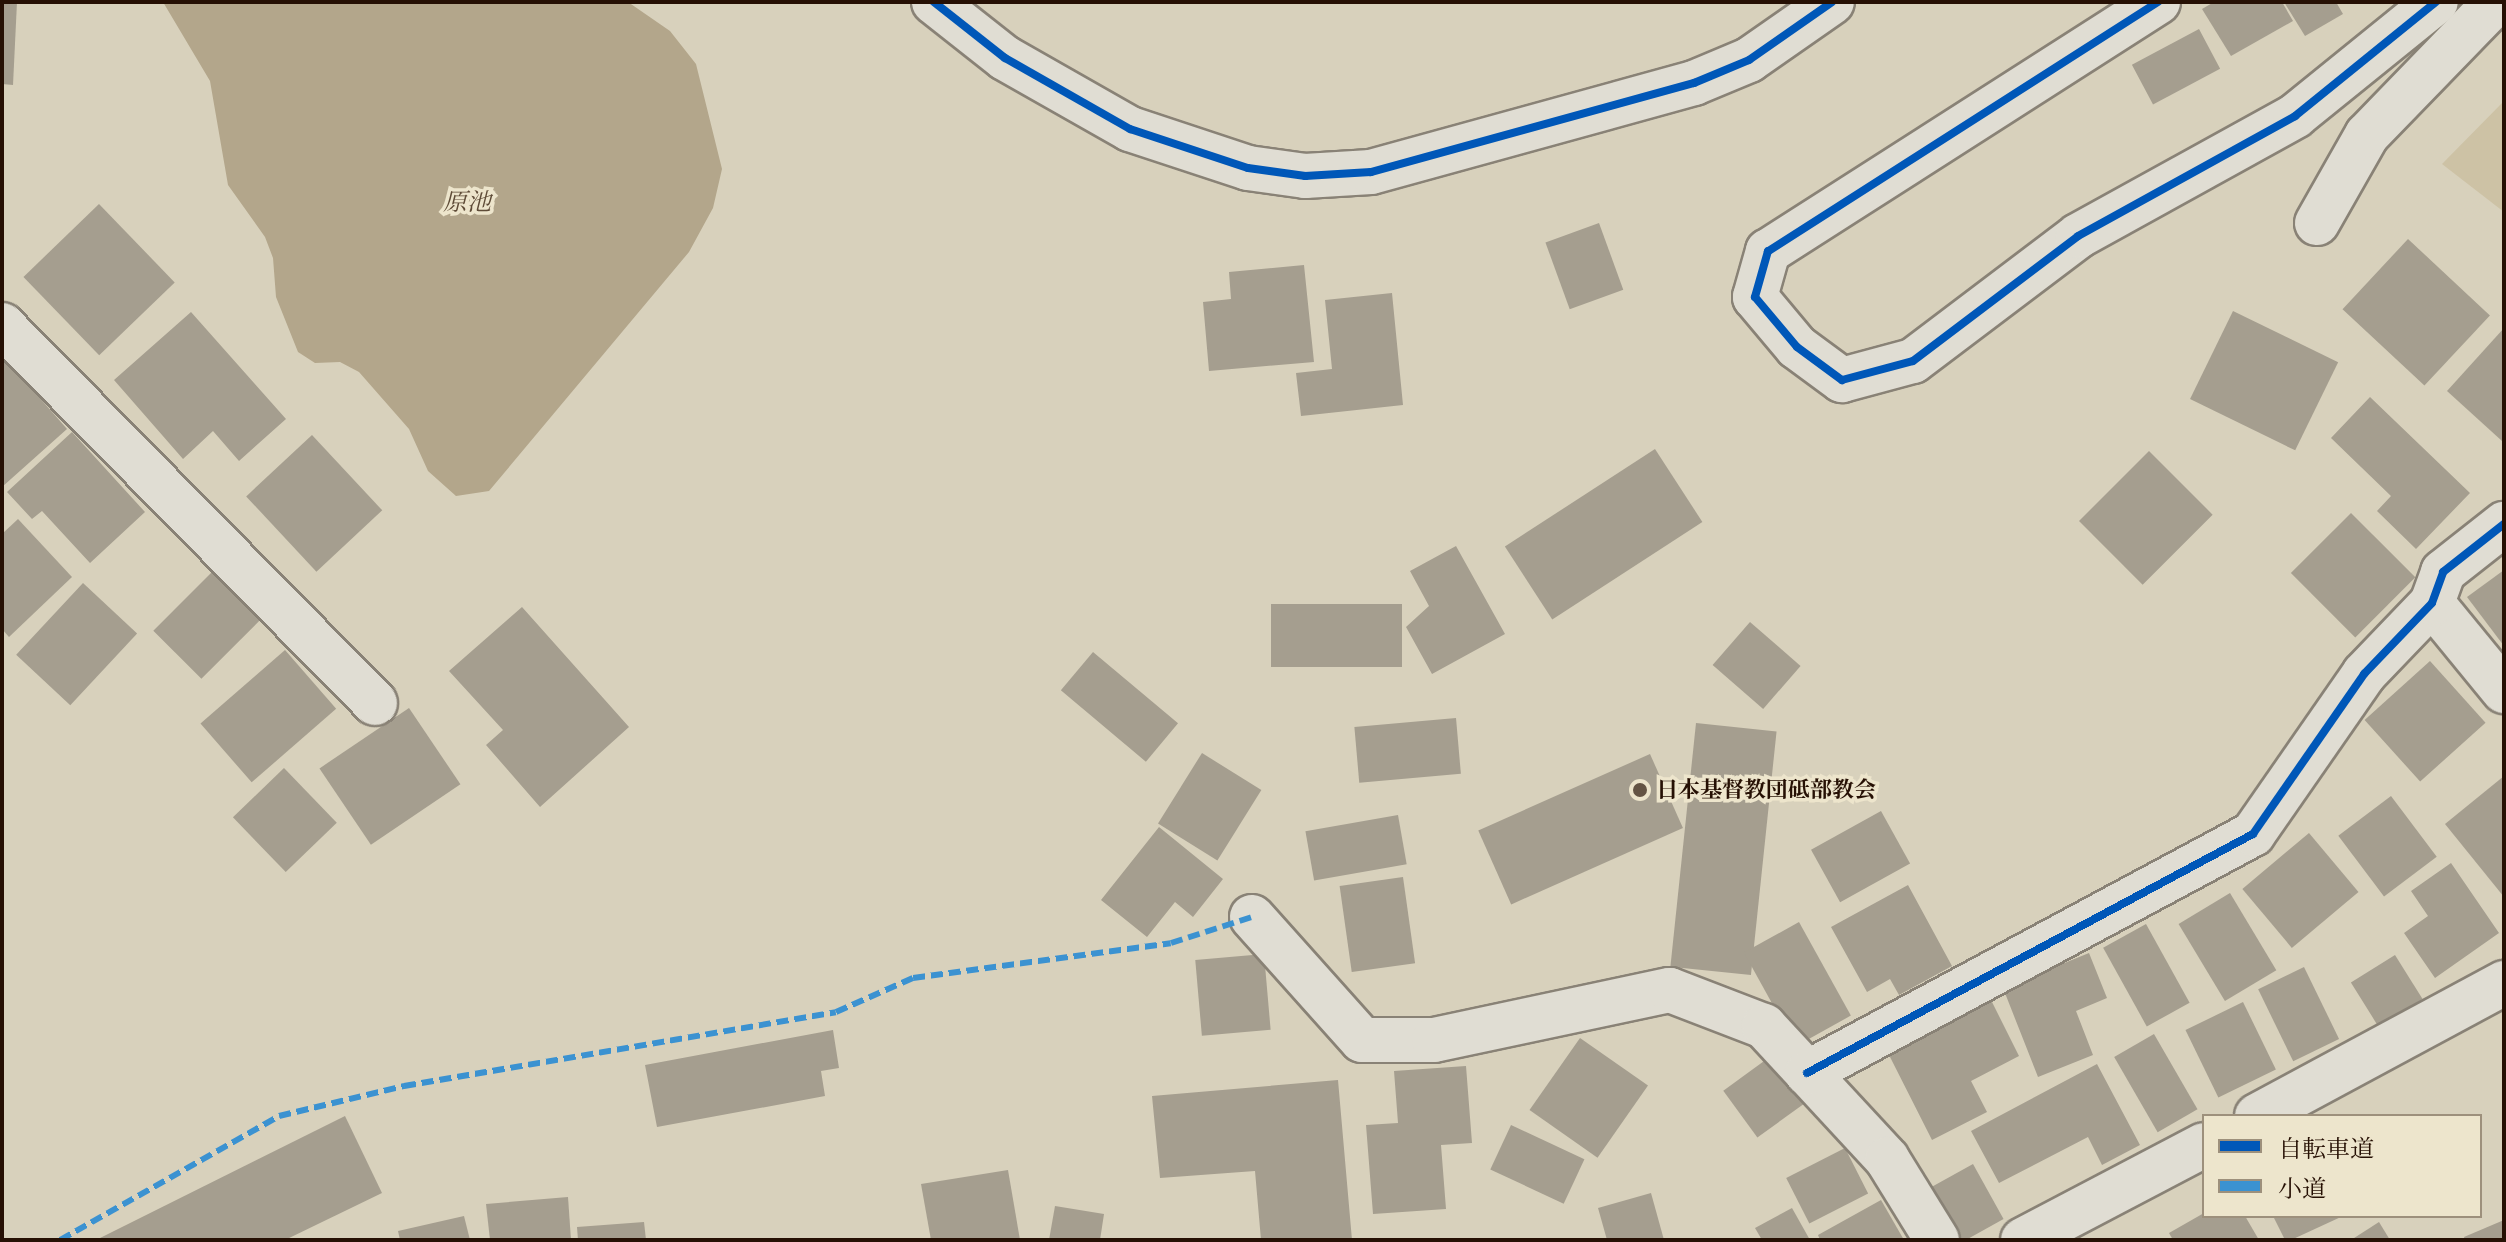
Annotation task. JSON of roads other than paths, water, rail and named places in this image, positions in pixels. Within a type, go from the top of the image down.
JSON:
[{"type":"street","points":[[934,2],[1005,58],[1130,129],[1248,168],[1305,176],[1371,172],[1694,83],[1749,60],[1832,2]]},
{"type":"street","points":[[2158,2],[1768,251],[1755,297],[1797,347],[1842,380],[1913,361],[2078,236],[2295,116],[2436,2]]},
{"type":"street","points":[[2317,223],[2367,135],[2496,2]]},
{"type":"street","points":[[2,325],[375,703]]},
{"type":"street","points":[[1807,1073],[2253,834],[2364,674],[2432,603],[2443,572],[2504,524]]},
{"type":"street","points":[[2432,603],[2504,691]]},
{"type":"street","points":[[1252,917],[1362,1040],[1434,1040],[1670,990],[1764,1026],[1887,1159],[1937,1240]]},
{"type":"street","points":[[2261,1114],[2503,986]]},
{"type":"street","points":[[2023,1240],[2202,1146]]},
{"type":"water","name":"原池","points":[[163,2],[628,2],[670,31],[696,64],[722,169],[713,208],[689,252],[489,491],[456,496],[428,471],[409,429],[359,372],[340,362],[315,363],[298,352],[276,297],[273,258],[265,237],[228,185],[210,81]]},
{"type":"place","name":"日本基督教団砥部教会","points":[[1640,790]]}]
